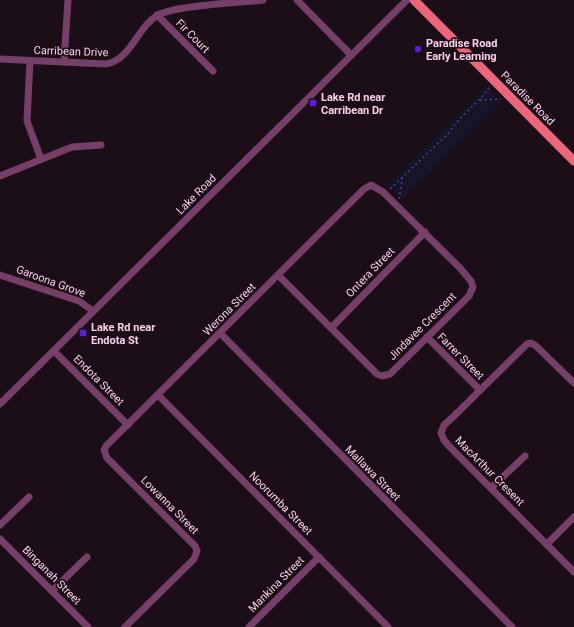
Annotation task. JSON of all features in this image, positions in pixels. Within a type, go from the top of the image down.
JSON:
[{"type":"main road","name":"Paradise Road","points":[[414,0],[574,161]]},
{"type":"street","points":[[64,62],[68,0]]},
{"type":"street","points":[[158,15],[182,9],[263,0]]},
{"type":"street","points":[[297,0],[351,55]]},
{"type":"street","name":"Lake Road","points":[[0,404],[407,0]]},
{"type":"street","name":"Carribean Drive","points":[[0,59],[106,64],[113,63],[121,57],[158,15]]},
{"type":"street","name":"Fir Court","points":[[158,15],[212,71]]},
{"type":"street","points":[[30,60],[27,121],[41,159]]},
{"type":"street","points":[[0,176],[72,147],[101,145]]},
{"type":"street","name":"Jindavee Crescent","points":[[278,275],[377,374],[382,376],[390,374],[469,296],[473,287],[471,281],[425,232],[383,192],[371,185]]},
{"type":"street","name":"Werona Street","points":[[104,450],[278,275],[364,190],[371,185]]},
{"type":"street","name":"Ontera Street","points":[[331,328],[425,232]]},
{"type":"street","name":"Garoona Grove","points":[[0,275],[79,301],[93,311]]},
{"type":"street","name":"Mallawa Street","points":[[220,333],[512,627]]},
{"type":"street","name":"Farrer Street","points":[[427,337],[480,390]]},
{"type":"street","name":"MacArthur Cresent","points":[[574,383],[531,343],[523,347],[444,425],[441,433],[449,446],[574,572]]},
{"type":"street","name":"Endota Street","points":[[54,351],[128,425]]},
{"type":"street","name":"Noorumba Street","points":[[158,395],[319,557],[383,625]]},
{"type":"street","name":"Lowanna Street","points":[[104,450],[107,458],[195,546],[197,552],[194,559],[125,627]]},
{"type":"street","points":[[491,488],[525,456]]},
{"type":"street","points":[[0,525],[29,497]]},
{"type":"street","points":[[547,544],[574,517]]},
{"type":"street","name":"Binganah Street","points":[[0,539],[88,627]]},
{"type":"street","points":[[52,591],[87,556]]},
{"type":"street","name":"Mankina Street","points":[[249,627],[319,557]]},
{"type":"path","points":[[390,189],[403,175],[449,134],[454,124],[480,100],[489,88]]},
{"type":"path","points":[[480,100],[501,100]]},
{"type":"path","points":[[399,199],[403,175]]},
{"type":"shaded area","points":[[486,87],[501,103],[403,199],[387,185]]},
{"type":"place","name":"Paradise Road Early Learning","points":[[418,49]]},
{"type":"place","name":"Lake Rd near Carribean Dr","points":[[313,103]]},
{"type":"place","name":"Lake Rd near Endota St","points":[[83,333]]}]
